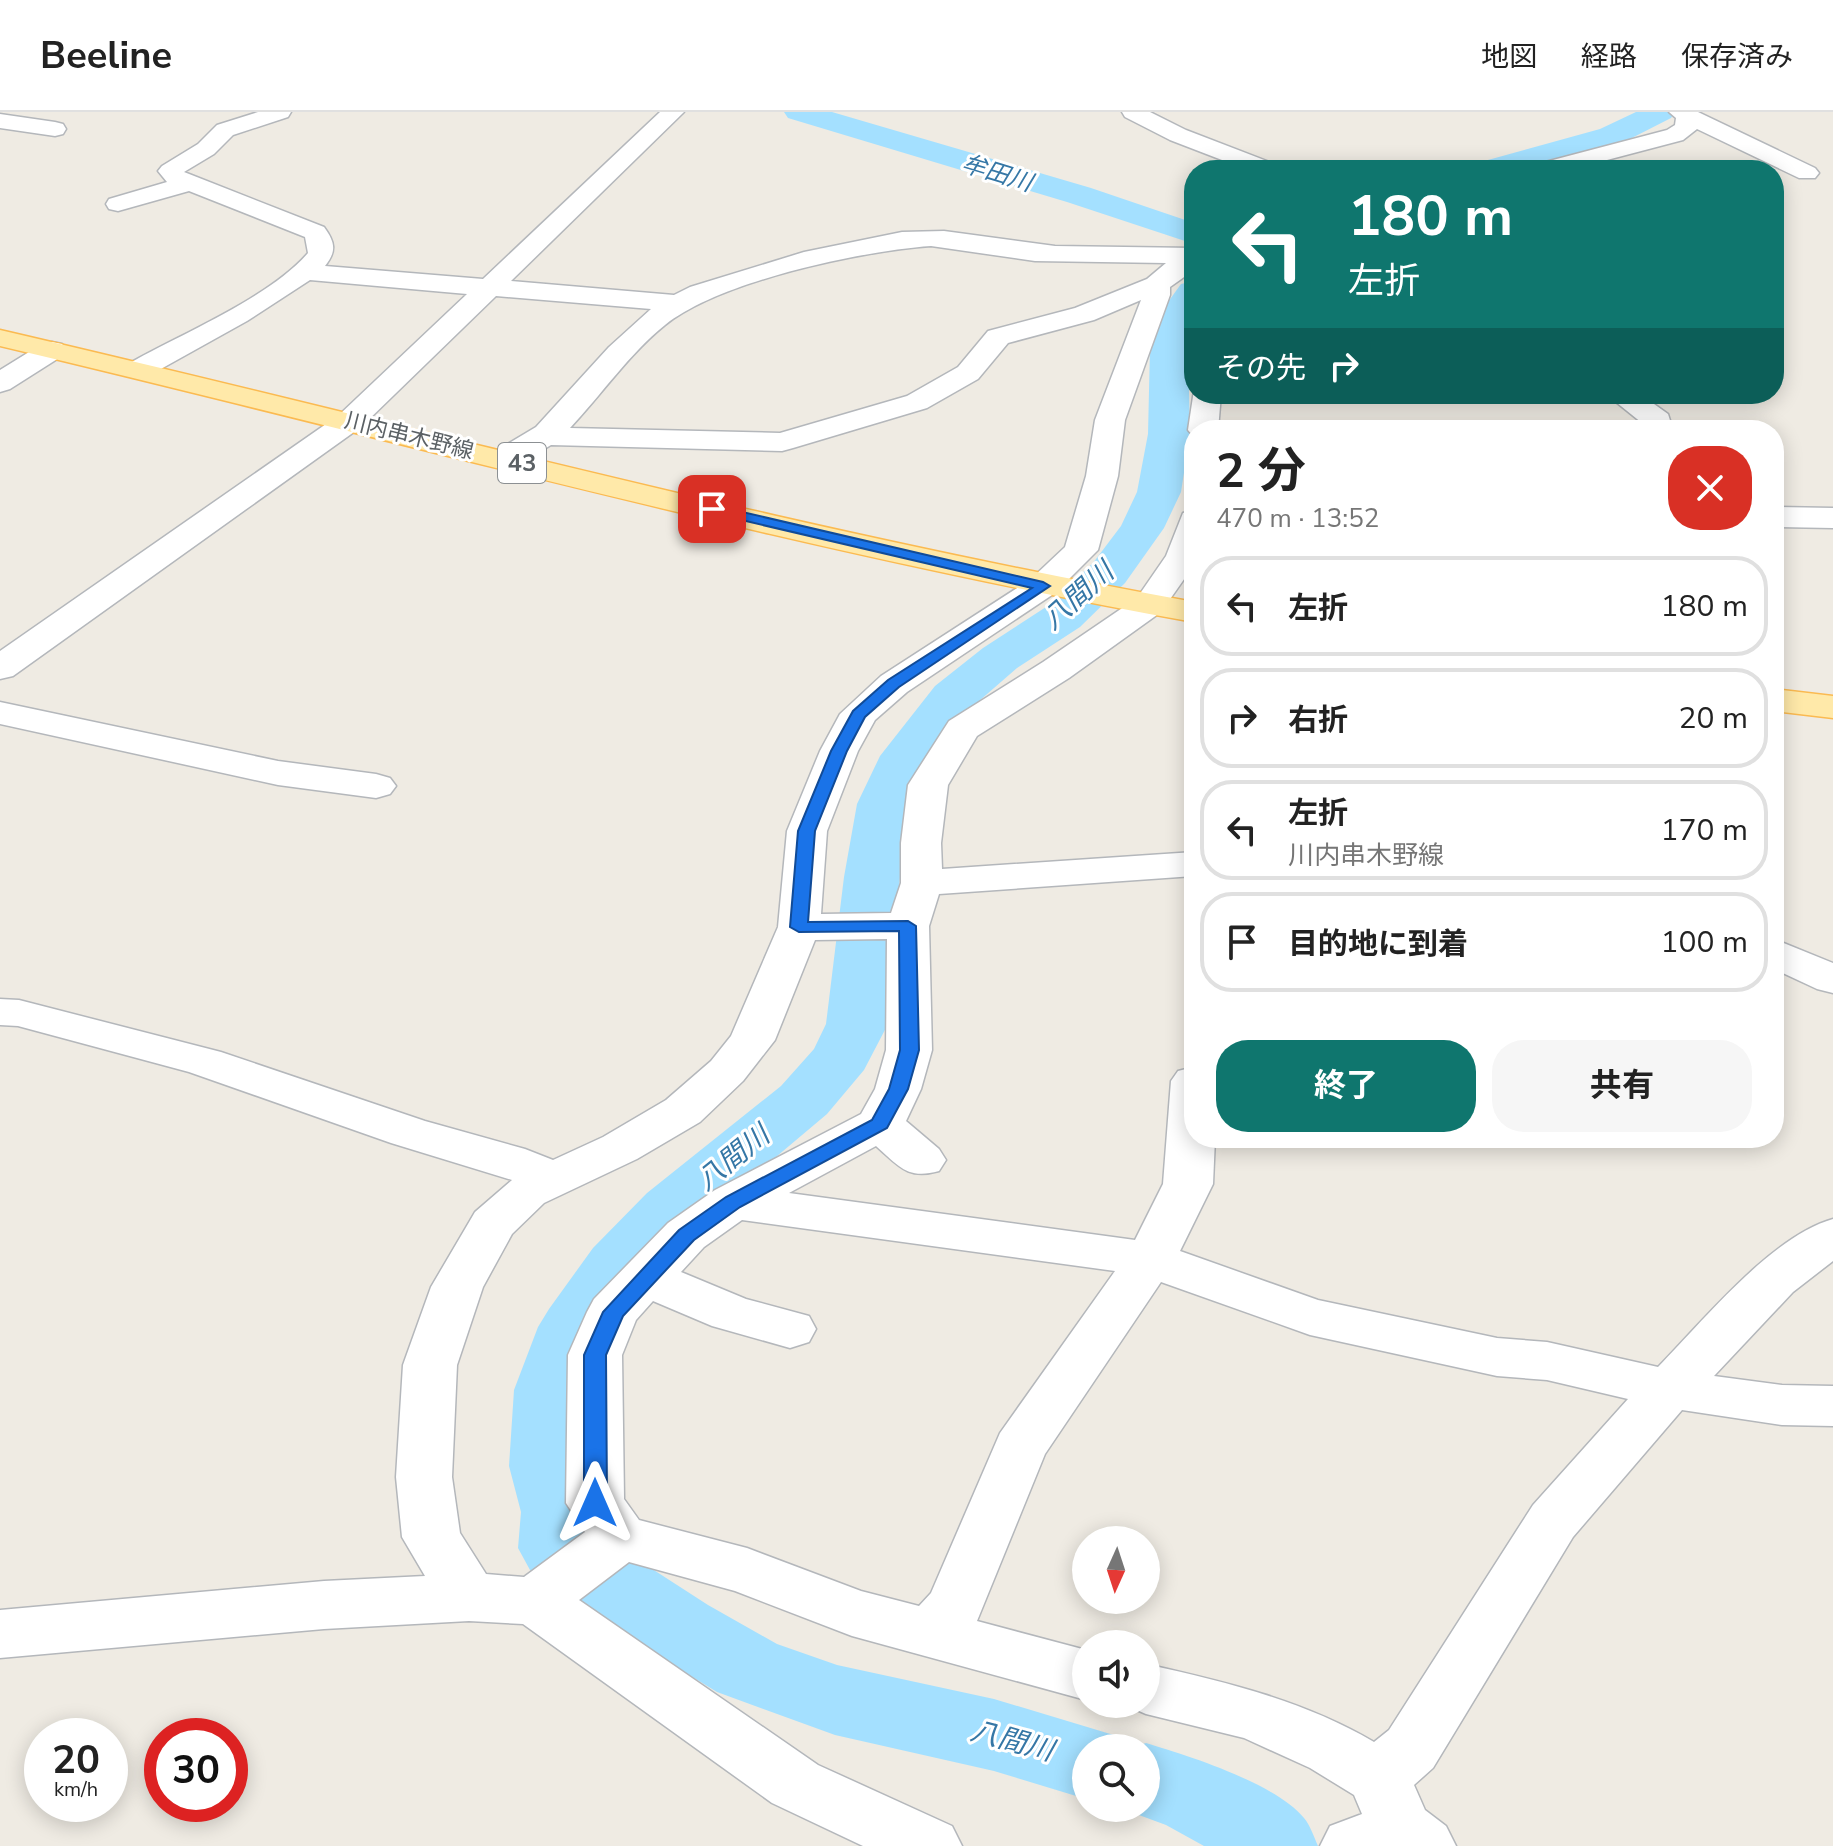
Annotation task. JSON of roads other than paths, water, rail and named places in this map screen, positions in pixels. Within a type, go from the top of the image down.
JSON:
[{"type":"main road","name":"川内串木野線","points":[[0,338],[1043,586],[1184,610]]},
{"type":"main road","points":[[1784,701],[1833,707]]},
{"type":"street","points":[[0,114],[6,112]]},
{"type":"street","points":[[140,369],[254,306],[303,272],[320,255],[321,242],[315,232],[172,176],[170,171],[206,149],[225,130],[280,112]]},
{"type":"street","points":[[0,668],[350,421],[673,112]]},
{"type":"street","points":[[1133,112],[1190,140],[1243,160]]},
{"type":"street","points":[[1580,160],[1675,135],[1686,128],[1684,114]]},
{"type":"street","points":[[1684,114],[1780,160]]},
{"type":"street","points":[[0,121],[55,129]]},
{"type":"street","points":[[1784,162],[1807,173],[1803,177],[1784,180]]},
{"type":"street","points":[[118,204],[191,183]]},
{"type":"street","points":[[505,459],[543,436],[639,332],[674,303],[757,276],[859,248],[905,240],[953,239],[1031,253],[1184,258]]},
{"type":"street","points":[[543,436],[782,442],[917,402],[968,373],[998,337],[1084,314],[1156,285],[1184,264]]},
{"type":"street","points":[[303,272],[674,303]]},
{"type":"street","points":[[469,1597],[431,1537],[424,1477],[430,1365],[457,1287],[493,1224],[527,1192],[620,1148],[683,1111],[727,1071],[752,1040],[799,927],[807,831],[839,751],[859,714],[894,684],[1043,586],[1081,550],[1102,476],[1110,420],[1157,295],[1156,285]]},
{"type":"street","points":[[0,383],[52,350]]},
{"type":"street","points":[[1635,404],[1657,420]]},
{"type":"street","points":[[1784,517],[1833,518]]},
{"type":"street","points":[[612,1542],[595,1503],[595,1355],[613,1312],[686,1235],[733,1202],[880,1124],[898,1089],[909,1050],[915,904],[928,785],[962,729],[1056,670],[1149,605],[1184,554]]},
{"type":"street","points":[[0,713],[278,773],[376,786]]},
{"type":"street","points":[[799,927],[915,904],[1184,865]]},
{"type":"street","points":[[1784,957],[1833,980]]},
{"type":"street","points":[[0,1012],[19,1013],[205,1062],[408,1132],[508,1160],[555,1179]]},
{"type":"street","points":[[880,1124],[922,1160]]},
{"type":"street","points":[[931,1633],[955,1607],[1020,1448],[1150,1259],[1188,1184],[1190,1148]]},
{"type":"street","points":[[733,1202],[1150,1259],[1310,1317],[1497,1357],[1547,1361],[1669,1389],[1782,1405],[1833,1406]]},
{"type":"street","points":[[1387,1828],[1411,1749],[1553,1521],[1669,1389],[1775,1279],[1833,1236]]},
{"type":"street","points":[[646,1278],[731,1313],[790,1329]]},
{"type":"street","points":[[0,1634],[324,1605],[546,1592],[612,1542],[747,1571],[852,1612],[1072,1671]]},
{"type":"street","points":[[546,1592],[795,1784],[929,1846]]},
{"type":"street","points":[[1160,1692],[1255,1715],[1332,1749],[1387,1828]]},
{"type":"waterway","name":"牟田川","points":[[799,112],[1079,195],[1184,231]]},
{"type":"waterway","name":"八間川","points":[[1524,160],[1611,136],[1660,112]]},
{"type":"waterway","name":"八間川","points":[[1072,1758],[994,1735],[835,1700],[747,1668],[679,1628],[558,1548],[560,1512],[547,1466],[551,1390],[574,1327],[618,1265],[671,1209],[804,1100],[842,1056],[857,1024],[872,877],[884,804],[906,756],[953,697],[1000,658],[1063,617],[1109,573],[1142,528],[1159,492],[1169,434],[1169,348],[1184,306]]},
{"type":"waterway","name":"八間川","points":[[1160,1785],[1213,1806],[1273,1846]]}]
